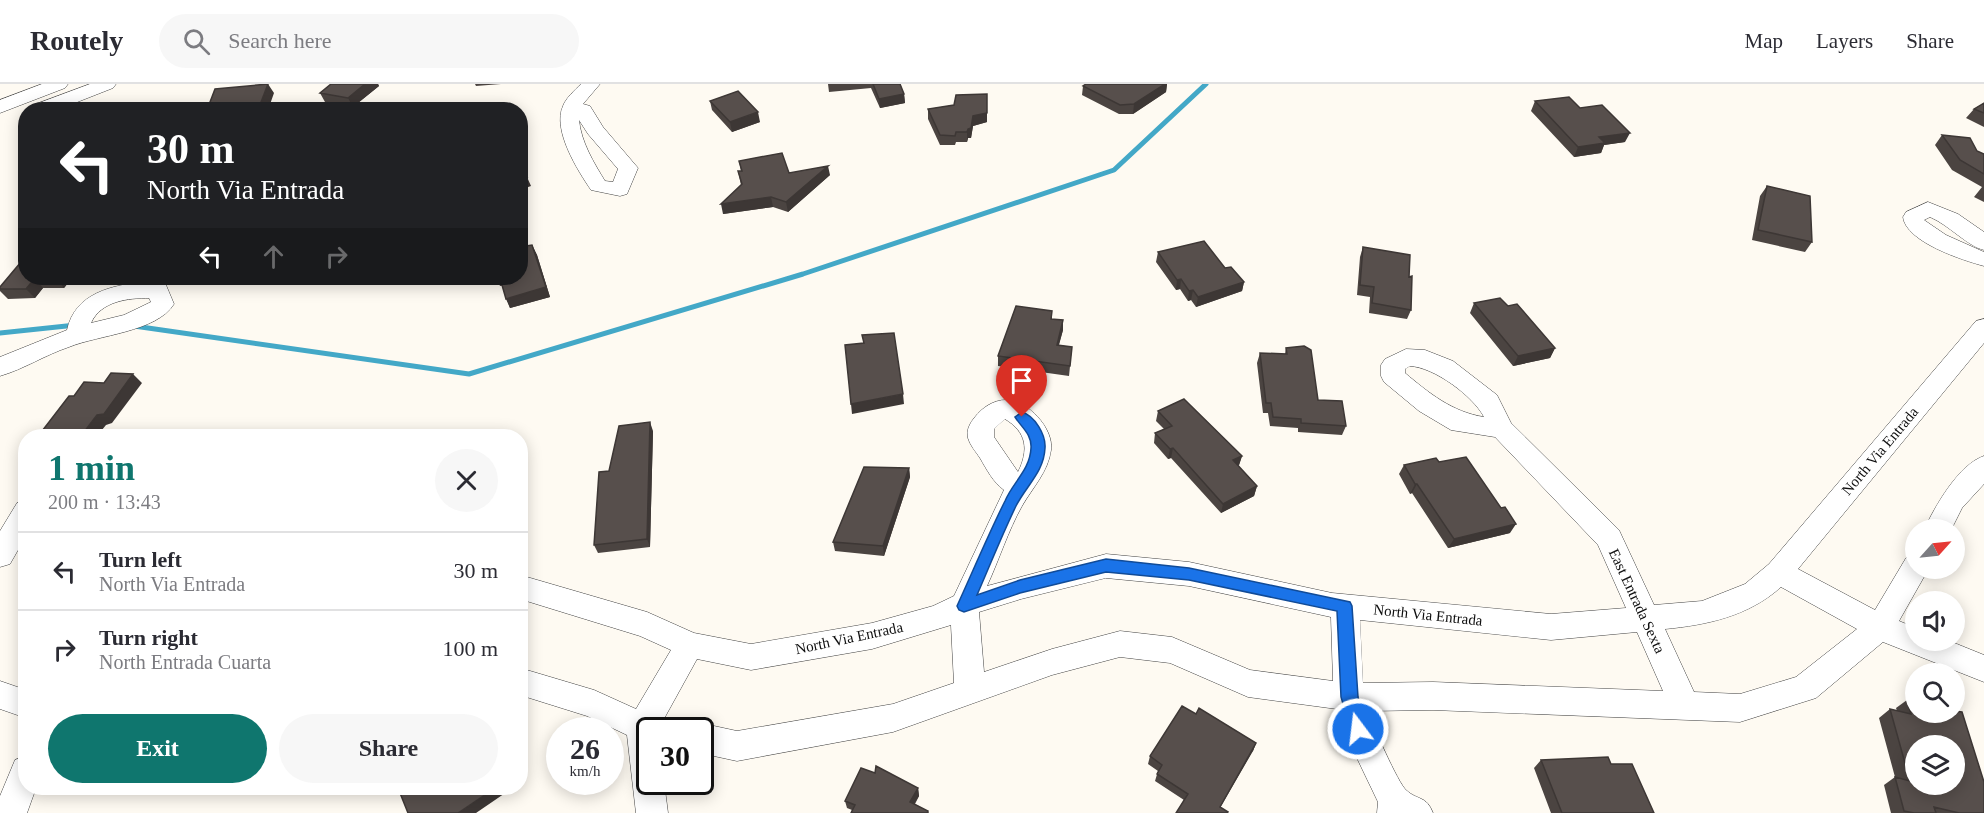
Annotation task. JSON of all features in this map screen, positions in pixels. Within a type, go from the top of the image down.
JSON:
[{"type":"street","points":[[0,106],[59,84]]},
{"type":"street","points":[[59,102],[107,84]]},
{"type":"street","points":[[572,106],[591,84]]},
{"type":"street","points":[[0,123],[18,117]]},
{"type":"street","points":[[1984,243],[1964,226],[1942,213],[1928,209],[1913,217],[1914,224],[1924,232],[1955,249],[1984,260]]},
{"type":"street","name":"North Via Entrada","points":[[528,589],[646,625],[690,645],[751,657],[872,636],[939,617],[1020,587],[1106,566],[1189,574],[1345,606],[1551,627],[1703,613],[1755,593],[1779,572],[1984,327]]},
{"type":"street","points":[[0,367],[77,335]]},
{"type":"street","name":"East Entrada Sexta","points":[[1502,429],[1609,538],[1684,704]]},
{"type":"street","points":[[1943,519],[1953,501],[1984,466]]},
{"type":"street","points":[[970,690],[964,606],[1012,500],[1022,488]]},
{"type":"street","points":[[0,511],[18,510]]},
{"type":"street","points":[[0,556],[18,523]]},
{"type":"street","points":[[1779,572],[1880,627],[1984,669]]},
{"type":"street","points":[[714,741],[737,746],[893,718],[1052,662],[1120,644],[1172,650],[1248,683],[1349,697],[1433,696],[1684,704],[1740,708],[1805,688],[1880,627],[1908,579]]},
{"type":"street","points":[[1345,606],[1349,697],[1358,729],[1402,809]]},
{"type":"street","points":[[657,717],[690,645]]},
{"type":"street","points":[[528,683],[594,704],[636,722]]},
{"type":"street","points":[[0,695],[18,701]]},
{"type":"street","points":[[4,813],[14,805],[18,794]]},
{"type":"street","points":[[652,795],[652,813]]},
{"type":"building","points":[[268,84],[261,102],[210,102],[215,89]]},
{"type":"building","points":[[331,84],[365,84],[348,98],[320,93]]},
{"type":"building","points":[[873,84],[900,84],[904,94],[879,99]]},
{"type":"building","points":[[1086,84],[1165,84],[1134,104],[1120,105],[1083,86]]},
{"type":"building","points":[[738,91],[758,112],[730,122],[710,101]]},
{"type":"building","points":[[987,94],[987,113],[973,116],[971,128],[967,132],[956,132],[955,136],[940,135],[928,109],[954,105],[956,95]]},
{"type":"building","points":[[1569,97],[1580,108],[1602,105],[1630,133],[1599,137],[1605,143],[1578,147],[1535,101]]},
{"type":"building","points":[[1984,103],[1984,113],[1974,109]]},
{"type":"building","points":[[1942,135],[1970,138],[1977,151],[1984,154],[1984,174],[1960,160]]},
{"type":"building","points":[[782,153],[789,173],[828,166],[786,202],[771,197],[721,204],[742,184],[738,171],[742,171],[739,161]]},
{"type":"building","points":[[1767,186],[1810,196],[1812,242],[1758,230]]},
{"type":"building","points":[[1204,241],[1225,268],[1231,267],[1244,282],[1198,297],[1193,290],[1189,291],[1181,279],[1177,280],[1158,252]]},
{"type":"building","points":[[532,245],[546,287],[506,299],[502,285],[528,285],[528,246]]},
{"type":"building","points":[[1363,247],[1410,255],[1411,310],[1372,303],[1374,287],[1360,285]]},
{"type":"building","points":[[18,266],[18,285],[29,285],[26,289],[0,289]]},
{"type":"building","points":[[1500,298],[1508,306],[1517,304],[1555,348],[1518,356],[1474,303]]},
{"type":"building","points":[[1016,306],[1052,311],[1051,319],[1063,320],[1057,345],[1072,347],[1070,366],[998,356]]},
{"type":"building","points":[[894,333],[903,394],[851,404],[845,345],[864,343],[862,335]]},
{"type":"building","points":[[1304,346],[1311,350],[1318,400],[1342,401],[1346,426],[1301,423],[1301,419],[1273,417],[1271,403],[1266,403],[1260,353],[1287,354],[1286,348]]},
{"type":"building","points":[[111,373],[133,374],[104,414],[97,415],[86,429],[44,429],[69,396],[74,396],[84,382],[104,383]]},
{"type":"building","points":[[1184,399],[1242,456],[1233,460],[1257,486],[1223,504],[1173,448],[1170,449],[1155,433],[1172,426],[1158,411]]},
{"type":"building","points":[[650,422],[647,539],[594,545],[599,472],[609,471],[619,426]]},
{"type":"building","points":[[1466,457],[1501,508],[1505,507],[1516,524],[1454,539],[1404,465],[1436,458],[1439,462]]},
{"type":"building","points":[[864,467],[909,468],[883,546],[833,542]]},
{"type":"building","points":[[1182,706],[1196,714],[1199,708],[1256,743],[1220,807],[1227,813],[1176,813],[1188,794],[1157,774],[1162,765],[1150,756]]},
{"type":"building","points":[[1890,709],[1905,713],[1905,723],[1965,722],[1984,782],[1984,813],[1959,813],[1934,807],[1936,813],[1904,811],[1895,777],[1905,780],[1905,795],[1965,795],[1965,735],[1905,735],[1905,763]]},
{"type":"building","points":[[1608,757],[1611,764],[1632,764],[1654,813],[1562,813],[1541,760]]},
{"type":"building","points":[[876,766],[918,788],[910,802],[928,811],[927,813],[851,813],[855,805],[845,801],[861,768],[875,773]]},
{"type":"building","points":[[401,795],[485,795],[458,813],[408,813]]},
{"type":"waterway","points":[[134,326],[469,374],[803,274],[1114,170],[1206,84]]},
{"type":"waterway","points":[[0,333],[76,325]]},
{"type":"route","points":[[1022,417],[1034,431],[1039,447],[1035,464],[1026,482],[1012,500],[964,606],[1020,587],[1106,566],[1189,574],[1345,606],[1349,697],[1358,729]]}]
